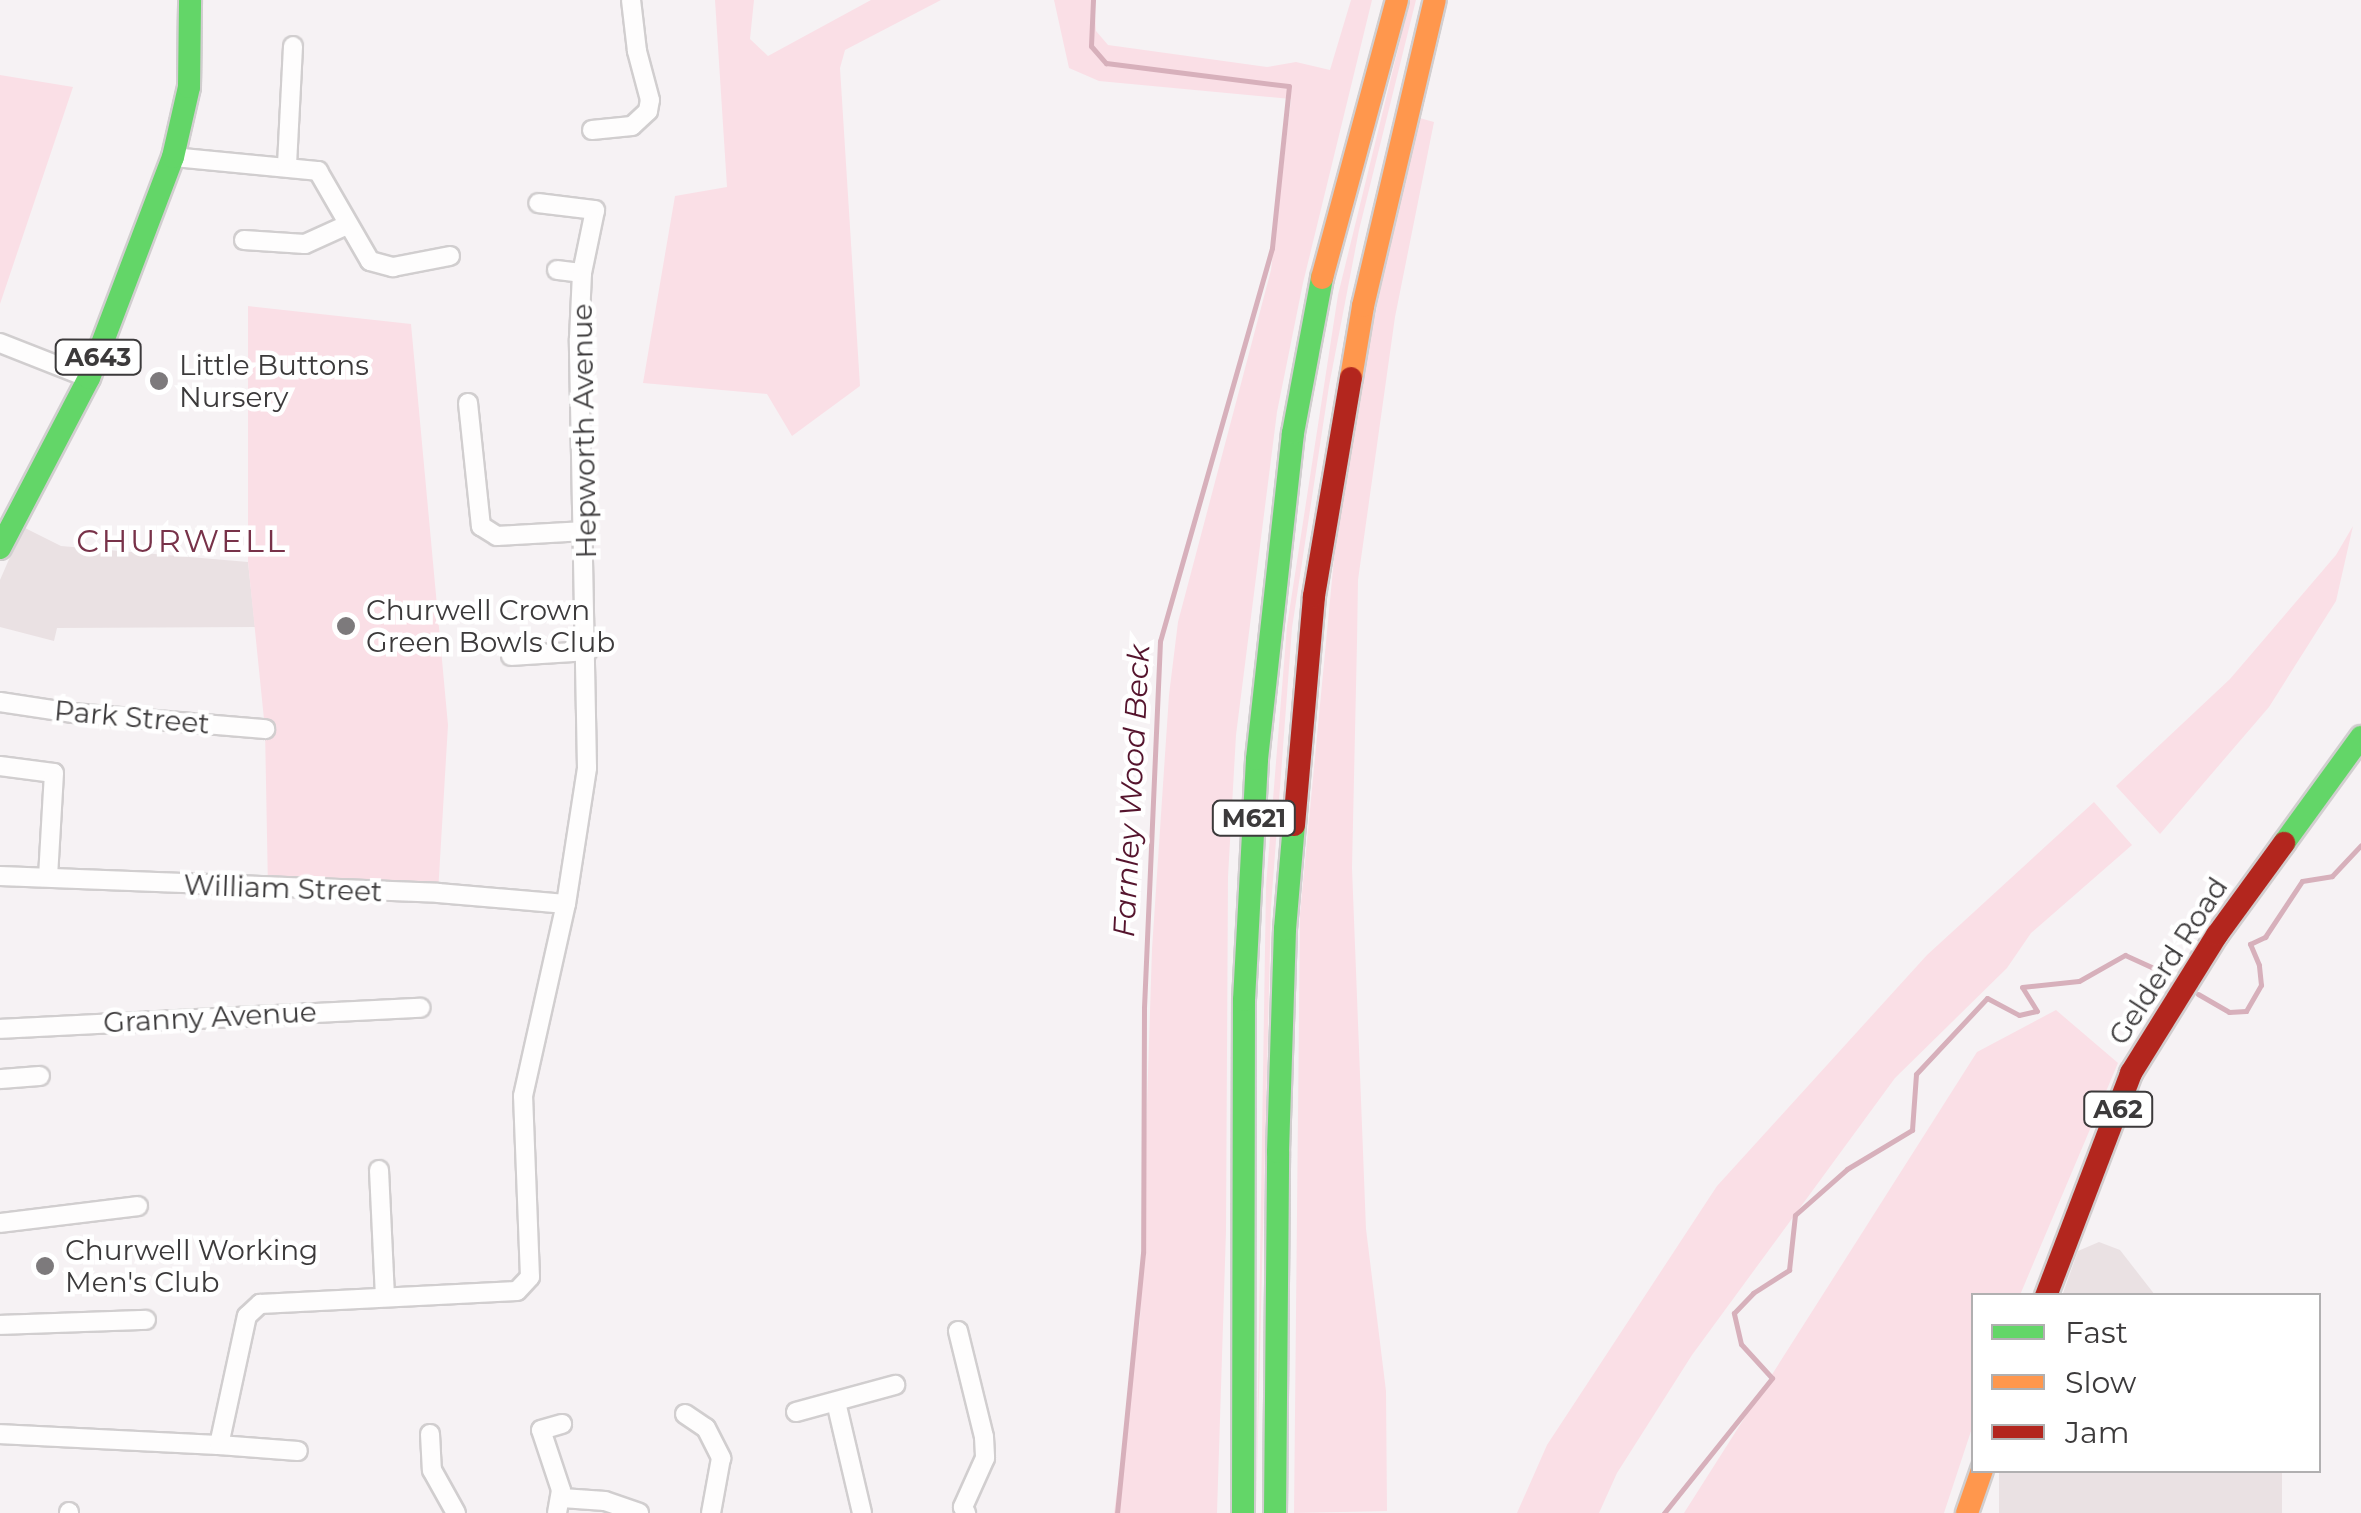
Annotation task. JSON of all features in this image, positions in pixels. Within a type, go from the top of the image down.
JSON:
[{"type":"main road","name":"A643","points":[[0,548],[89,378],[173,157],[189,87],[190,0]]},
{"type":"main road","name":"M621","points":[[1243,1513],[1244,1000],[1257,759],[1294,433],[1320,286],[1397,0]]},
{"type":"main road","name":"M621","points":[[1276,1513],[1278,1152],[1297,760],[1314,596],[1340,428],[1399,142],[1434,0]]},
{"type":"main road","name":"Gelderd Road","points":[[2047,1293],[2131,1074],[2217,935],[2361,737]]},
{"type":"main road","points":[[1967,1513],[1981,1473]]},
{"type":"street","points":[[592,130],[632,126],[648,111],[650,100],[637,50],[631,0]]},
{"type":"street","points":[[287,165],[293,46]]},
{"type":"street","points":[[173,157],[318,171],[370,261],[381,265],[450,256]]},
{"type":"street","name":"Hepworth Avenue","points":[[219,1444],[247,1316],[260,1304],[517,1291],[530,1278],[523,1096],[566,904],[587,768],[588,651],[579,339],[582,273],[595,210],[538,202]]},
{"type":"street","points":[[244,240],[305,244],[347,224]]},
{"type":"street","points":[[557,270],[582,273]]},
{"type":"street","points":[[0,343],[89,378]]},
{"type":"street","points":[[468,403],[480,526],[498,536],[584,531]]},
{"type":"street","points":[[511,656],[588,651]]},
{"type":"street","name":"Park Street","points":[[0,702],[62,712],[265,729]]},
{"type":"street","points":[[0,766],[54,772],[48,877]]},
{"type":"street","name":"William Street","points":[[0,876],[438,893],[566,904]]},
{"type":"street","name":"Granny Avenue","points":[[0,1029],[420,1008]]},
{"type":"street","points":[[0,1079],[40,1076]]},
{"type":"street","points":[[379,1170],[385,1296]]},
{"type":"street","points":[[0,1224],[138,1206]]},
{"type":"street","points":[[0,1325],[146,1320]]},
{"type":"street","points":[[958,1331],[984,1437],[985,1458],[959,1511]]},
{"type":"street","points":[[796,1412],[895,1385]]},
{"type":"street","points":[[836,1402],[862,1513]]},
{"type":"street","points":[[685,1414],[706,1428],[721,1458],[711,1513]]},
{"type":"street","points":[[562,1424],[541,1430],[560,1506],[604,1501],[639,1513]]},
{"type":"street","points":[[0,1434],[298,1451]]},
{"type":"street","points":[[430,1434],[432,1470],[456,1513]]},
{"type":"shaded area","points":[[715,0],[754,0],[750,39],[768,56],[871,0],[941,0],[845,50],[840,68],[860,386],[792,436],[767,394],[643,383],[675,196],[727,187]]},
{"type":"shaded area","points":[[1054,0],[1094,0],[1096,31],[1108,45],[1267,67],[1296,62],[1330,70],[1351,0],[1372,0],[1303,283],[1277,412],[1236,735],[1228,877],[1226,1231],[1217,1513],[1114,1513],[1140,1320],[1152,949],[1169,695],[1178,622],[1271,270],[1291,99],[1099,81],[1069,68]]},
{"type":"shaded area","points":[[1410,0],[1416,0],[1359,230],[1329,386],[1292,628],[1271,907],[1256,1513],[1266,886],[1287,626],[1338,295]]},
{"type":"shaded area","points":[[0,75],[73,87],[0,304]]},
{"type":"shaded area","points":[[1416,117],[1434,122],[1395,317],[1358,580],[1352,868],[1366,1229],[1386,1391],[1387,1511],[1294,1513],[1300,914],[1342,475]]},
{"type":"shaded area","points":[[248,306],[411,324],[448,725],[438,893],[268,889],[265,729],[248,562]]},
{"type":"shaded area","points":[[2353,526],[2336,601],[2269,707],[2160,834],[2116,786],[2230,679],[2336,555]]},
{"type":"shaded area","points":[[23,527],[61,546],[248,562],[255,627],[57,628],[54,641],[0,627],[0,580]]},
{"type":"shaded area","points":[[2094,802],[2132,845],[2031,933],[2007,968],[1895,1078],[1692,1355],[1617,1473],[1599,1513],[1517,1513],[1547,1445],[1717,1186],[1927,955]]},
{"type":"shaded area","points":[[2056,1010],[2118,1063],[2021,1293],[1971,1293],[1971,1431],[1944,1513],[1684,1513],[1977,1052]]},
{"type":"shaded area","points":[[2099,1242],[2120,1250],[2153,1293],[2063,1293],[2078,1251]]},
{"type":"shaded area","points":[[1999,1473],[2282,1473],[2282,1513],[1999,1513]]},
{"type":"waterway","name":"Farnley Wood Beck","points":[[1093,0],[1091,46],[1106,63],[1289,86],[1272,248],[1160,641],[1144,1008],[1143,1253],[1117,1513]]},
{"type":"waterway","name":"Farnley Wood Beck","points":[[2198,994],[2229,1012],[2246,1011],[2261,985],[2259,965],[2250,944],[2265,937],[2302,881],[2332,876],[2361,845]]},
{"type":"waterway","name":"Farnley Wood Beck","points":[[1664,1513],[1772,1378],[1741,1344],[1734,1313],[1753,1293],[1789,1270],[1795,1215],[1847,1169],[1912,1130],[1916,1074],[1987,998],[2019,1015],[2037,1011],[2022,987],[2079,981],[2125,955],[2171,976]]},
{"type":"traffic: fast","points":[[0,548],[89,378],[173,157],[189,87],[190,0]]},
{"type":"traffic: fast","points":[[1243,1513],[1244,1000],[1257,759],[1293,433],[1322,278]]},
{"type":"traffic: fast","points":[[2284,843],[2361,737]]},
{"type":"traffic: fast","points":[[1275,1513],[1278,1152],[1285,929],[1294,825]]},
{"type":"traffic: slow","points":[[1322,278],[1397,0]]},
{"type":"traffic: slow","points":[[1351,378],[1363,306],[1435,0]]},
{"type":"traffic: slow","points":[[1967,1513],[1981,1473]]},
{"type":"traffic: jam","points":[[1294,825],[1314,596],[1351,378]]},
{"type":"traffic: jam","points":[[2047,1293],[2131,1073],[2217,935],[2284,843]]},
{"type":"place","name":"Little Buttons Nursery","points":[[159,381]]},
{"type":"place","name":"Churwell Crown Green Bowls Club","points":[[346,626]]},
{"type":"place","name":"Churwell Working Men's Club","points":[[45,1266]]},
{"type":"district","name":"CHURWELL","points":[[182,541]]}]
